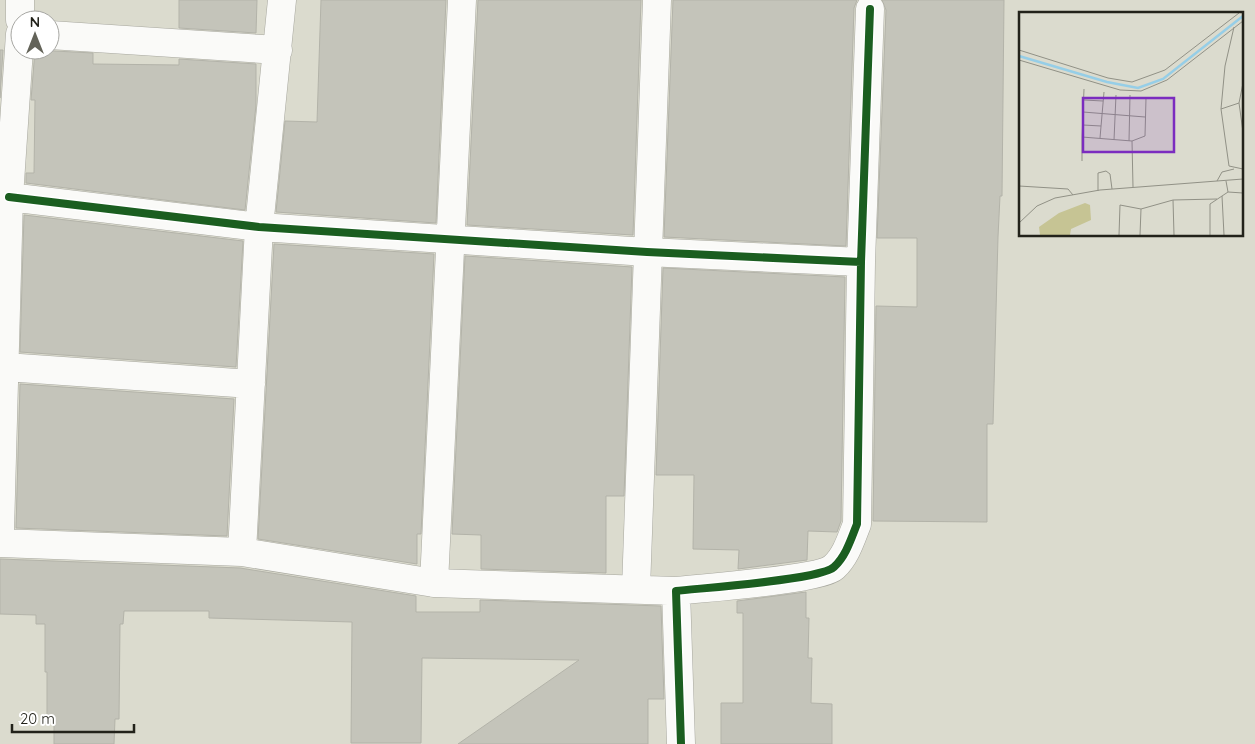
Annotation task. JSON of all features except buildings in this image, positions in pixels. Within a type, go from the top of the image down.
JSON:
[{"type":"street","points":[[242,552],[259,227],[282,0]]},
{"type":"street","points":[[434,583],[462,0]]},
{"type":"street","points":[[636,589],[657,0]]},
{"type":"street","points":[[0,543],[242,552],[434,583],[676,590],[806,577],[833,569],[846,551],[857,524],[861,262],[870,9]]},
{"type":"street","points":[[60,36],[278,50]]},
{"type":"street","points":[[0,531],[9,197],[18,60]]},
{"type":"street","points":[[9,197],[259,227],[647,252],[861,262]]},
{"type":"street","points":[[5,367],[251,384]]},
{"type":"street","points":[[676,590],[681,744]]},
{"type":"cycle path","points":[[681,744],[676,591],[784,580],[824,572],[834,567],[842,558],[857,524],[861,262],[870,9]]},
{"type":"cycle path","points":[[9,197],[259,227],[647,252],[861,262]]}]
